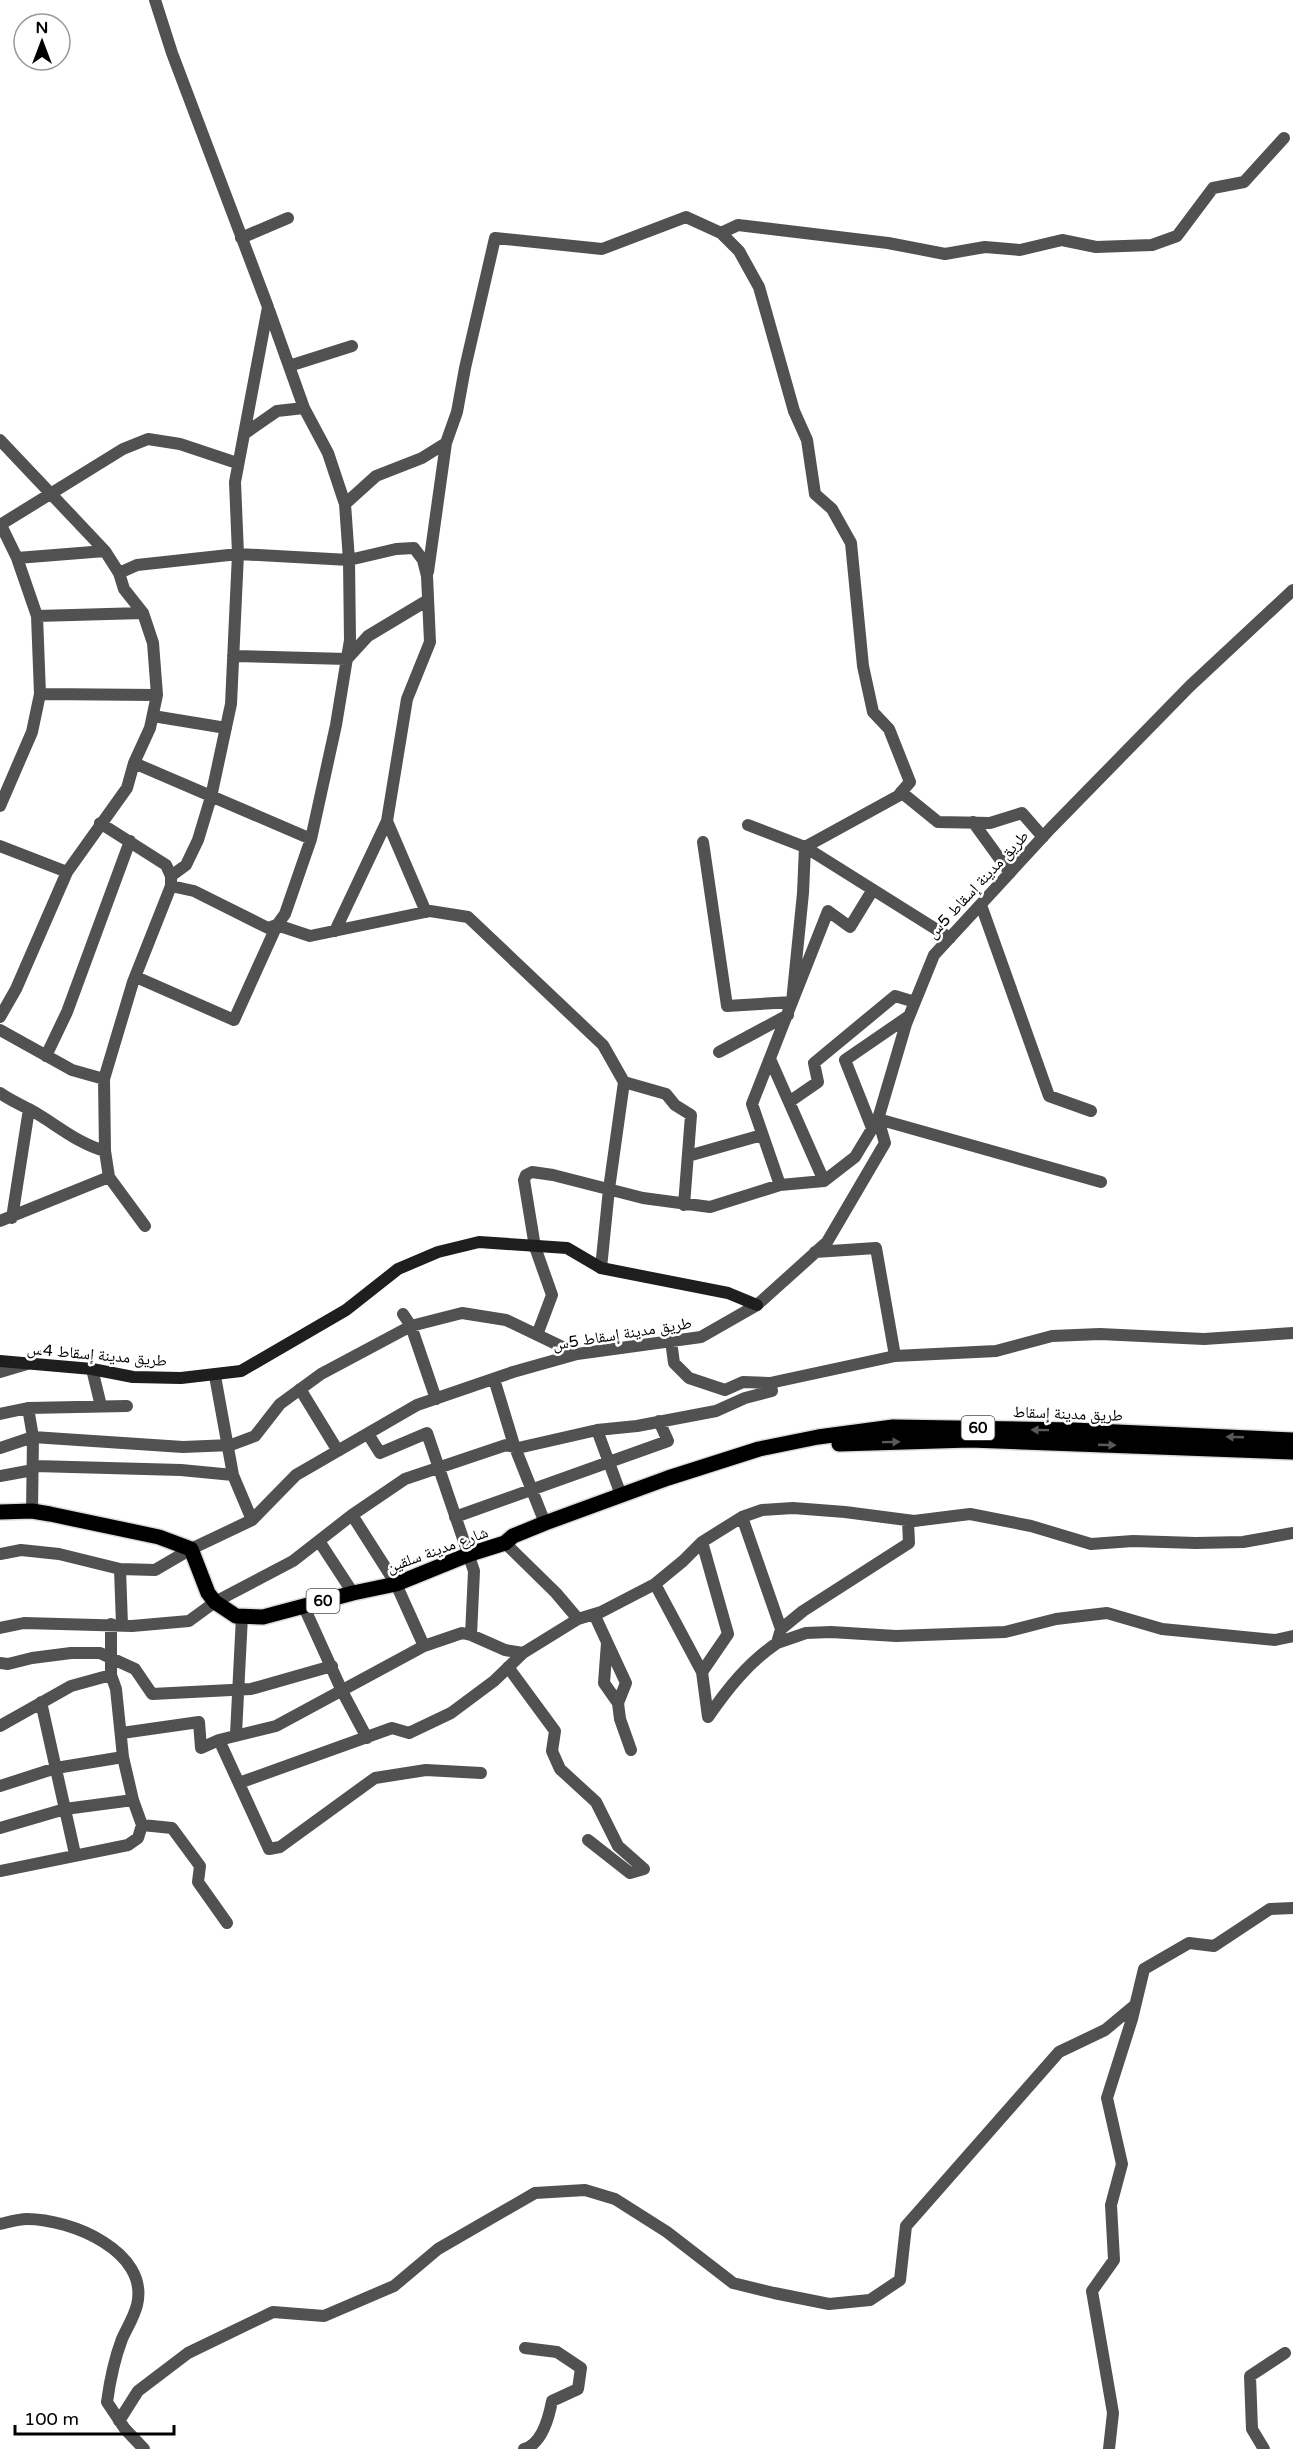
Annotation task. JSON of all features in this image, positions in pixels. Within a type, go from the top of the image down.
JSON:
[{"type":"main road","name":"طريق مدينة إسقاط","points":[[668,1478],[759,1449],[818,1437],[893,1427],[1073,1430],[1293,1440]]},
{"type":"main road","name":"60","points":[[668,1478],[764,1455],[852,1442],[970,1440],[1293,1452]]},
{"type":"main road","name":"شارع مدينة سلقين","points":[[215,1602],[236,1616],[263,1617],[396,1584],[470,1554],[506,1543],[513,1536],[545,1522],[668,1478]]},
{"type":"main road","points":[[0,1512],[32,1511],[159,1537],[191,1549],[208,1593],[215,1602]]},
{"type":"street","points":[[136,977],[234,1020],[277,925],[285,914],[312,839],[336,725],[350,640],[349,560],[345,504],[328,453],[304,408],[155,0]]},
{"type":"street","points":[[721,233],[738,225],[888,243],[945,254],[985,247],[1020,250],[1062,240],[1096,247],[1152,245],[1177,236],[1213,188],[1244,182],[1284,138]]},
{"type":"street","points":[[335,931],[387,821],[407,699],[430,642],[427,576],[446,443],[457,412],[495,238],[602,249],[686,217],[721,233],[739,251],[759,286],[794,411],[807,440],[815,494],[832,509],[851,543],[863,666],[873,712],[889,729],[910,782],[898,796],[805,847]]},
{"type":"street","points":[[241,238],[288,218]]},
{"type":"street","points":[[146,1226],[109,1177],[105,1151],[104,1079],[136,977],[171,881],[186,865],[198,840],[211,797],[226,728],[231,704],[238,554],[235,482],[268,307]]},
{"type":"street","points":[[289,366],[352,346]]},
{"type":"street","points":[[244,434],[277,411],[304,408]]},
{"type":"street","points":[[0,806],[32,732],[40,694],[37,616],[17,558],[1,525],[123,448],[148,439],[180,444],[237,463]]},
{"type":"street","points":[[0,440],[105,550],[124,589],[143,613],[153,643],[157,695],[150,728],[134,763],[127,788],[67,872],[16,989],[0,1017]]},
{"type":"street","points":[[345,504],[376,476],[422,458],[446,443]]},
{"type":"street","points":[[118,573],[137,564],[238,554],[349,560],[396,549],[414,548],[423,560],[427,576]]},
{"type":"street","points":[[17,558],[105,550]]},
{"type":"street","name":"طريق مدينة إسقاط 5س","points":[[0,1554],[21,1550],[59,1554],[120,1569],[155,1570],[191,1549],[252,1520],[296,1475],[417,1405],[577,1354],[701,1337],[757,1305],[827,1242],[885,1143],[875,1124],[909,1016],[934,955],[1043,837],[1191,686],[1293,590]]},
{"type":"street","points":[[233,656],[347,659],[368,636],[428,600]]},
{"type":"street","points":[[37,616],[143,613]]},
{"type":"street","points":[[40,694],[157,695]]},
{"type":"street","points":[[153,716],[226,728]]},
{"type":"street","points":[[134,763],[312,839]]},
{"type":"street","points":[[901,792],[939,822],[990,823],[1022,813],[1043,837]]},
{"type":"street","points":[[387,821],[426,912]]},
{"type":"street","points":[[974,822],[1010,873]]},
{"type":"street","points":[[100,823],[166,865],[171,881],[268,928],[277,925],[310,936],[426,912],[468,917],[603,1045],[624,1083],[609,1188],[601,1268]]},
{"type":"street","points":[[748,825],[805,847],[950,938]]},
{"type":"street","points":[[46,1056],[67,1012],[130,841]]},
{"type":"street","points":[[703,842],[727,1006],[792,1002]]},
{"type":"street","points":[[0,846],[67,872]]},
{"type":"street","points":[[792,1002],[803,893],[805,847]]},
{"type":"street","points":[[780,1185],[752,1104],[828,911],[850,927],[872,891]]},
{"type":"street","points":[[981,904],[1049,1096],[1091,1111]]},
{"type":"street","points":[[789,1102],[818,1082],[814,1063],[895,996],[915,1002]]},
{"type":"street","points":[[719,1052],[788,1015]]},
{"type":"street","points":[[875,1124],[845,1060],[909,1016]]},
{"type":"street","points":[[0,1030],[72,1070],[104,1079]]},
{"type":"street","points":[[770,1059],[824,1181]]},
{"type":"street","points":[[624,1083],[666,1094],[675,1105],[691,1115],[684,1205]]},
{"type":"street","points":[[0,1093],[89,1146],[105,1151]]},
{"type":"street","points":[[6,1219],[28,1109]]},
{"type":"street","points":[[537,1335],[552,1295],[535,1247],[524,1180],[526,1175],[532,1172],[553,1175],[684,1205],[710,1208],[780,1185],[824,1181],[855,1157],[875,1124]]},
{"type":"street","points":[[875,1124],[1101,1182]]},
{"type":"street","points":[[688,1156],[762,1135]]},
{"type":"street","points":[[6,1219],[109,1177]]},
{"type":"street","name":"طريق مدينة إسقاط 4س","points":[[0,1360],[92,1369],[133,1377],[215,1376],[241,1371],[346,1310],[398,1269],[438,1252],[479,1242],[567,1248],[601,1268],[728,1293],[757,1305]]},
{"type":"street","points":[[815,1252],[876,1248],[895,1356]]},
{"type":"street","points":[[0,1448],[33,1437],[183,1447],[228,1446],[255,1436],[280,1404],[321,1374],[411,1326],[462,1313],[506,1320],[577,1354]]},
{"type":"street","points":[[403,1314],[411,1326],[436,1399]]},
{"type":"street","points":[[671,1341],[674,1363],[689,1378],[725,1390],[743,1382],[770,1383],[895,1356],[996,1351],[1052,1336],[1100,1334],[1204,1340],[1293,1333]]},
{"type":"street","points":[[0,1372],[27,1364]]},
{"type":"street","points":[[92,1369],[101,1406]]},
{"type":"street","points":[[215,1376],[233,1475],[252,1520]]},
{"type":"street","points":[[494,1379],[514,1445],[545,1522]]},
{"type":"street","points":[[0,1628],[24,1623],[116,1624],[189,1621],[215,1602],[293,1561],[352,1515],[405,1479],[506,1445],[514,1445],[518,1448],[597,1430],[716,1411],[745,1398],[772,1391],[770,1383]]},
{"type":"street","points":[[300,1389],[338,1451]]},
{"type":"street","points":[[0,1414],[28,1408],[128,1406]]},
{"type":"street","points":[[28,1408],[33,1437],[32,1511]]},
{"type":"street","points":[[455,1517],[668,1441],[659,1421]]},
{"type":"street","points":[[597,1430],[621,1495]]},
{"type":"street","points":[[368,1434],[380,1453],[427,1433],[474,1571],[471,1635]]},
{"type":"street","points":[[181,1470],[183,1447]]},
{"type":"street","points":[[0,1476],[33,1470],[35,1466],[181,1470],[233,1475]]},
{"type":"street","points":[[238,1783],[392,1728],[409,1733],[451,1713],[523,1653],[578,1619],[594,1614],[655,1584],[702,1542],[742,1516],[762,1510],[793,1508],[908,1521],[970,1514],[1031,1526],[1091,1544],[1133,1541],[1243,1542],[1293,1533]]},
{"type":"street","points":[[352,1515],[396,1584],[424,1646]]},
{"type":"street","points":[[742,1516],[780,1629],[777,1643]]},
{"type":"street","points":[[780,1629],[803,1611],[909,1543],[908,1521]]},
{"type":"street","points":[[319,1541],[353,1593]]},
{"type":"street","points":[[702,1542],[728,1634],[702,1671]]},
{"type":"street","points":[[506,1543],[556,1593],[578,1619]]},
{"type":"street","points":[[0,1871],[128,1845],[138,1838],[142,1825],[133,1800],[123,1757],[116,1689],[111,1675],[120,1569]]},
{"type":"street","points":[[655,1584],[702,1671],[708,1717],[731,1683],[758,1656],[777,1643],[806,1633],[831,1632],[896,1636],[1005,1632],[1056,1619],[1107,1613],[1162,1629],[1275,1640],[1293,1636]]},
{"type":"street","points":[[304,1607],[342,1691],[367,1738]]},
{"type":"street","points":[[594,1614],[626,1683],[618,1703]]},
{"type":"street","points":[[236,1734],[242,1616]]},
{"type":"street","points":[[122,1733],[199,1722],[201,1748],[236,1734],[276,1726],[424,1646],[462,1633],[506,1650],[523,1653]]},
{"type":"street","points":[[607,1642],[604,1683],[618,1703],[620,1719],[631,1750]]},
{"type":"street","points":[[0,1663],[8,1664],[71,1653],[100,1653],[135,1669],[152,1694],[251,1689],[332,1666]]},
{"type":"street","points":[[508,1667],[555,1731],[552,1751],[560,1769],[596,1802],[618,1846],[644,1869],[630,1873],[588,1840]]},
{"type":"street","points":[[0,1726],[71,1686],[111,1675]]},
{"type":"street","points":[[41,1702],[75,1854]]},
{"type":"street","points":[[219,1740],[269,1849],[280,1847],[375,1778],[426,1770],[481,1773]]},
{"type":"street","points":[[0,1786],[56,1768],[123,1757]]},
{"type":"street","points":[[0,1828],[65,1809],[133,1800]]},
{"type":"street","points":[[142,1825],[172,1828],[200,1866],[198,1882],[228,1923]]},
{"type":"street","points":[[1109,2449],[1113,2412],[1092,2291],[1114,2260],[1111,2205],[1122,2164],[1107,2098],[1132,2019],[1144,1969],[1189,1943],[1214,1947],[1270,1909],[1293,1908]]},
{"type":"street","points":[[119,2421],[138,2391],[188,2353],[273,2312],[324,2316],[394,2286],[438,2249],[535,2193],[585,2190],[615,2199],[667,2232],[733,2283],[829,2304],[870,2300],[900,2280],[906,2226],[1059,2052],[1105,2030],[1135,2005]]},
{"type":"street","points":[[0,2224],[27,2219],[60,2224],[98,2238],[123,2255],[137,2281],[137,2304],[112,2371],[107,2402],[119,2421],[144,2449]]},
{"type":"street","points":[[524,2449],[530,2447],[548,2422],[552,2401],[578,2389],[581,2368],[557,2352],[525,2348]]},
{"type":"street","points":[[1264,2449],[1252,2429],[1250,2376],[1284,2353]]}]
